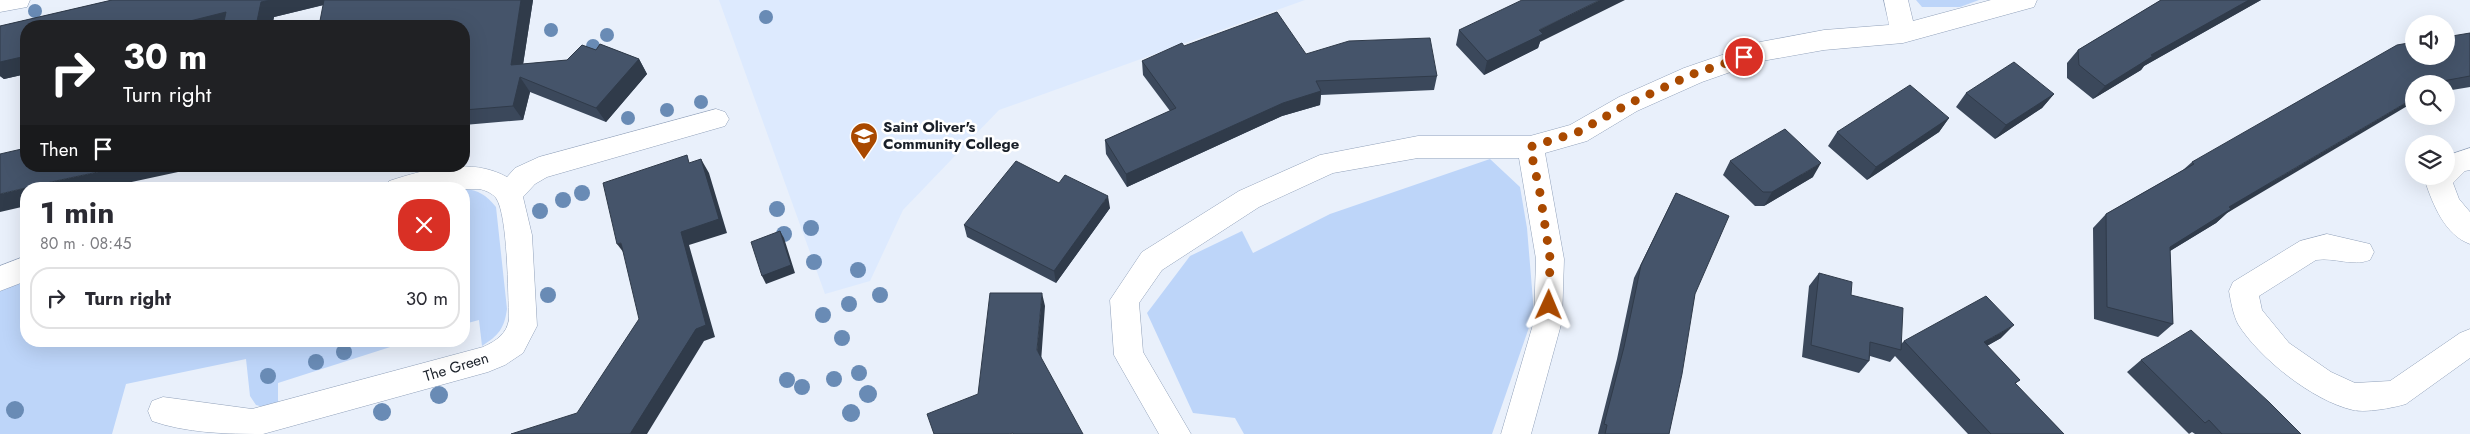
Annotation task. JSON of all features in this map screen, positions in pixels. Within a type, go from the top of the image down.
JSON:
[{"type":"street","points":[[0,3],[18,0]]},
{"type":"street","points":[[1896,0],[1903,33]]},
{"type":"street","points":[[1176,434],[1128,355],[1124,300],[1152,260],[1249,199],[1329,163],[1418,147],[1530,147],[1578,132],[1628,104],[1693,74],[1760,52],[1824,40],[1903,33],[2025,0]]},
{"type":"street","points":[[437,182],[480,178],[494,182],[508,194],[526,176],[539,168],[716,119]]},
{"type":"street","points":[[1516,434],[1548,321],[1550,258],[1540,193],[1530,147]]},
{"type":"street","points":[[2455,164],[2470,159]]},
{"type":"street","points":[[2440,185],[2447,205],[2470,232]]},
{"type":"street","name":"The Green","points":[[163,411],[252,423],[488,359],[501,353],[513,344],[523,328],[516,226],[508,194]]},
{"type":"street","points":[[2360,252],[2327,246],[2310,249],[2243,291],[2249,316],[2279,352],[2320,382],[2354,397],[2395,394],[2470,342]]},
{"type":"street","points":[[0,279],[20,271]]},
{"type":"shaded area","name":"Saint Oliver's Community College","points":[[719,0],[1305,0],[999,110],[903,210],[870,281],[825,294]]},
{"type":"shaded area","points":[[1916,0],[1979,0],[1960,7],[1922,7]]},
{"type":"shaded area","points":[[1490,159],[1520,187],[1527,228],[1534,313],[1492,434],[1244,434],[1235,418],[1193,413],[1147,313],[1190,256],[1242,231],[1253,253],[1330,214]]},
{"type":"shaded area","points":[[470,190],[482,194],[496,207],[507,309],[500,331],[482,346],[479,320],[470,322]]},
{"type":"shaded area","points":[[20,282],[20,347],[390,347],[278,383],[278,404],[267,408],[256,405],[250,396],[246,359],[126,384],[112,434],[0,434],[0,290]]},
{"type":"building","points":[[112,0],[271,0],[261,2],[257,20],[224,20],[226,12],[194,20],[26,20]]},
{"type":"building","points":[[324,0],[521,0],[511,65],[567,60],[582,45],[596,50],[600,44],[639,59],[596,108],[520,77],[513,106],[470,110],[470,20],[320,20]]},
{"type":"building","points":[[1522,0],[1600,0],[1539,30],[1543,34],[1487,61],[1459,30]]},
{"type":"building","points":[[2161,0],[2249,0],[2151,55],[2153,56],[2105,86],[2079,65],[2078,50]]},
{"type":"building","points":[[1277,12],[1306,54],[1349,41],[1430,38],[1437,76],[1316,81],[1321,91],[1283,103],[1126,174],[1105,140],[1176,108],[1142,61],[1182,43],[1184,46]]},
{"type":"building","points":[[20,21],[20,57],[0,62],[0,26]]},
{"type":"building","points":[[2470,33],[2470,76],[2455,79],[2455,75],[2405,75],[2405,103],[2229,207],[2231,209],[2170,247],[2173,324],[2107,307],[2106,214],[2194,164],[2192,162],[2397,45],[2405,44],[2405,65],[2455,65],[2455,36]]},
{"type":"building","points":[[2014,62],[2054,94],[2006,125],[1966,93]]},
{"type":"building","points":[[1910,85],[1949,118],[1876,167],[1837,132]]},
{"type":"building","points":[[1785,129],[1821,163],[1772,192],[1763,192],[1730,161]]},
{"type":"building","points":[[20,149],[20,172],[98,172],[51,182],[20,182],[20,189],[0,194],[0,154]]},
{"type":"building","points":[[687,155],[689,163],[701,159],[719,219],[681,232],[706,325],[696,329],[630,434],[511,434],[577,413],[639,319],[621,243],[617,244],[603,183]]},
{"type":"building","points":[[1016,161],[1059,183],[1065,175],[1108,196],[1054,271],[964,225]]},
{"type":"building","points":[[1676,193],[1729,216],[1695,294],[1682,374],[1669,434],[1605,434],[1607,425],[1604,424],[1624,347],[1641,265]]},
{"type":"building","points":[[780,231],[791,265],[762,276],[751,242]]},
{"type":"building","points":[[1819,273],[1852,282],[1851,295],[1903,308],[1901,350],[1870,342],[1869,361],[1811,345]]},
{"type":"building","points":[[990,293],[1042,293],[1037,350],[1083,434],[934,434],[927,414],[978,394]]},
{"type":"building","points":[[1986,296],[2014,325],[1984,342],[2020,380],[2015,383],[2064,434],[1991,434],[1904,341]]},
{"type":"building","points":[[2191,330],[2301,434],[2222,434],[2209,420],[2205,423],[2141,360]]},
{"type":"place","name":"Saint Oliver's Community College","points":[[864,160]]},
{"type":"route","points":[[1549,305],[1550,258],[1540,193],[1530,147],[1578,132],[1628,104],[1693,74],[1744,57]]}]
